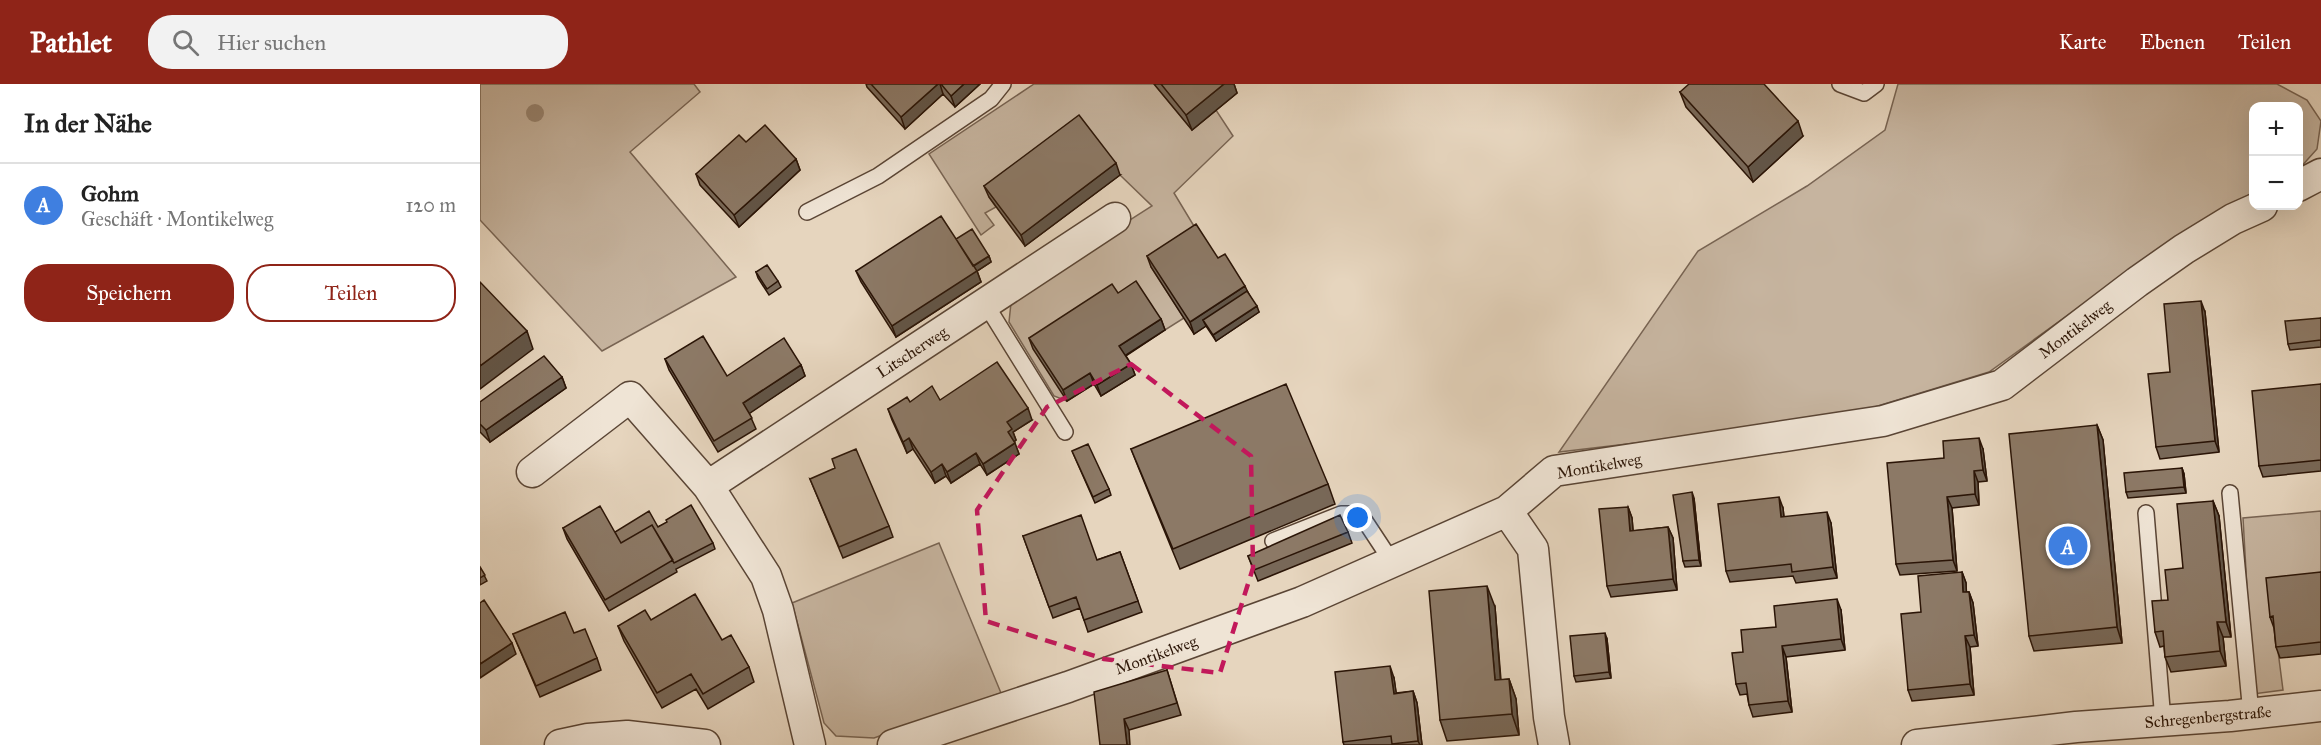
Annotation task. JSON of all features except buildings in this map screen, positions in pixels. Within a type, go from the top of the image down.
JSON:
[{"type":"street","points":[[2303,183],[2321,174]]},
{"type":"street","name":"Montikelweg","points":[[893,745],[1091,679],[1302,602],[1507,511],[1554,471],[1883,421],[2002,385],[2184,249],[2253,210]]},
{"type":"street","name":"Litscherweg","points":[[708,486],[1115,218]]},
{"type":"street","points":[[532,472],[630,397],[708,486],[766,576],[778,610],[810,745]]},
{"type":"street","points":[[1507,511],[1533,549],[1548,717],[1554,745]]},
{"type":"street","name":"Schregenbergstraße","points":[[1917,745],[2076,727],[2251,714],[2321,706]]},
{"type":"street","points":[[560,745],[588,739],[627,736],[705,745]]},
{"type":"lane","points":[[807,212],[878,176],[991,99],[1003,84]]},
{"type":"lane","points":[[1840,84],[1864,93],[1876,84]]},
{"type":"lane","points":[[986,303],[1065,432]]},
{"type":"lane","points":[[2230,493],[2251,714]]},
{"type":"lane","points":[[2146,513],[2163,721]]},
{"type":"lane","points":[[1273,540],[1341,514],[1355,514],[1365,521],[1392,562]]},
{"type":"highlighted area","points":[[1131,364],[1251,456],[1253,568],[1220,673],[1104,659],[986,621],[977,510],[1047,407]]},
{"type":"shaded area","points":[[480,84],[694,84],[700,92],[630,152],[736,277],[602,351],[480,220]]},
{"type":"shaded area","points":[[1034,84],[1154,84],[1192,130],[1216,110],[1233,136],[1174,193],[1200,236],[1151,267],[1184,318],[1165,330],[1141,293],[1067,401],[1054,396],[1009,322],[1011,303],[1028,285],[1152,206],[1120,175],[1083,126],[989,197],[996,207],[985,213],[994,225],[981,235],[929,154]]},
{"type":"shaded area","points":[[1898,84],[2277,84],[2307,100],[2321,121],[2317,149],[2303,165],[2303,102],[2249,102],[2249,199],[2100,292],[1989,372],[1832,420],[1559,452],[1698,251],[1807,186],[1885,130]]},
{"type":"shaded area","points":[[2321,511],[2321,584],[2270,589],[2283,690],[2253,694],[2243,518]]},
{"type":"shaded area","points":[[939,543],[1001,693],[874,738],[836,736],[824,723],[792,603]]},
{"type":"place","name":"Gohm","points":[[2068,546]]}]
